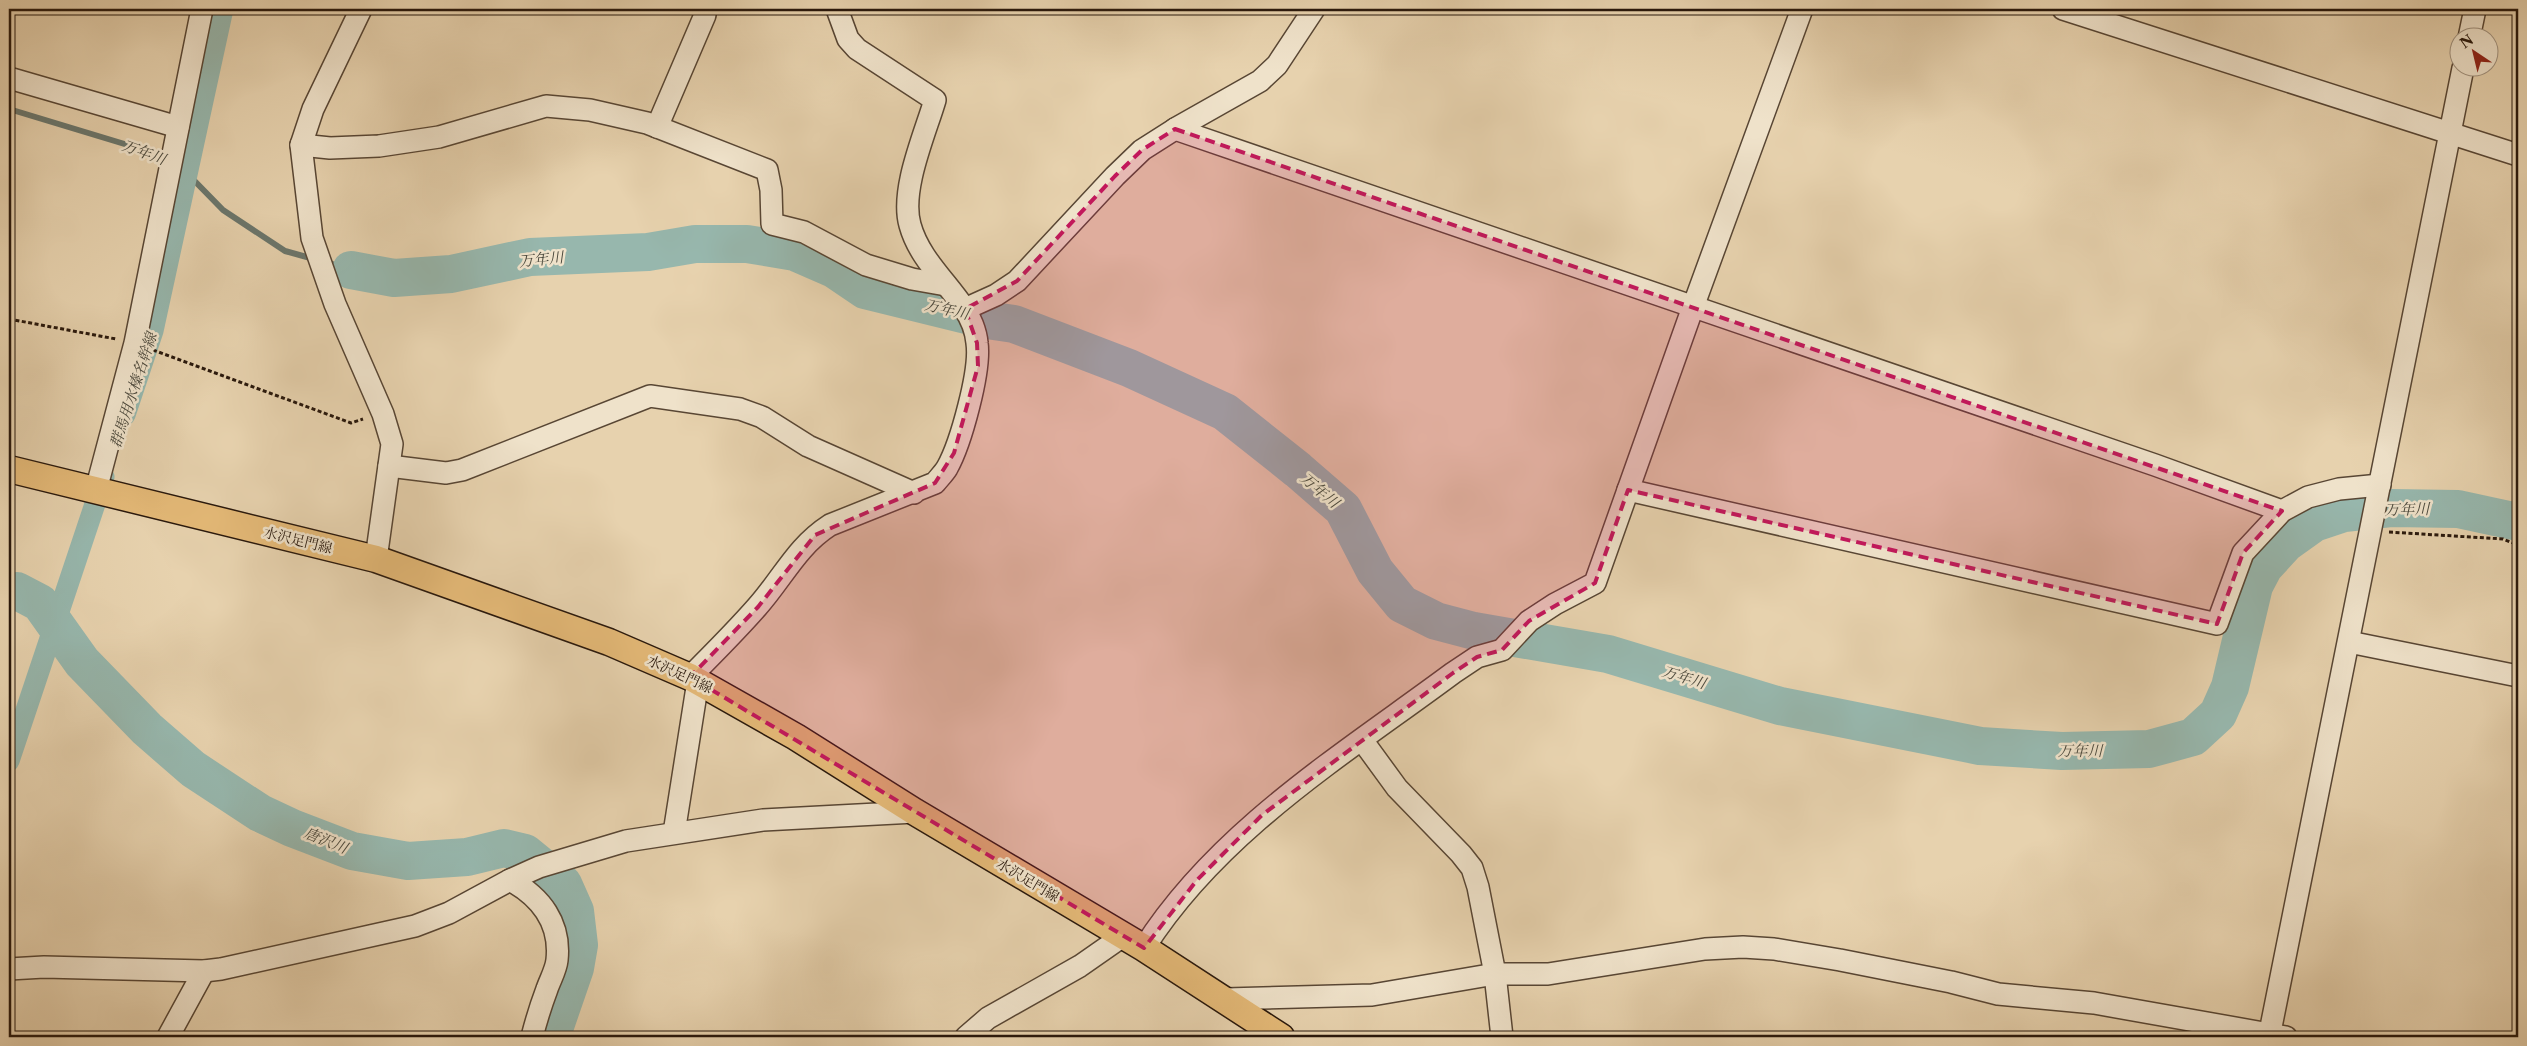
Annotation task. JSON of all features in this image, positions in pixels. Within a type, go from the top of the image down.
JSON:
[{"type":"main road","name":"水沢足門線","points":[[9,468],[376,559],[609,642],[694,679],[796,737],[915,812],[1134,942],[1226,1000],[1269,1034]]},
{"type":"street","points":[[96,490],[135,343],[202,9]]},
{"type":"street","points":[[361,9],[313,109],[301,145],[302,172],[315,246],[324,276],[383,414],[392,444],[376,559]]},
{"type":"street","points":[[674,833],[694,679],[758,607],[799,550],[815,535],[830,525],[914,493],[935,482],[947,468],[961,432],[978,366],[977,343],[965,308],[921,251],[910,224],[908,201],[913,171],[935,100],[856,49],[848,39],[837,9]]},
{"type":"street","points":[[965,308],[996,295],[1017,281],[1115,176],[1142,150],[1174,129],[1260,81],[1277,65],[1314,9]]},
{"type":"street","points":[[966,1037],[988,1018],[1080,966],[1134,942],[1160,924],[1197,880],[1262,815],[1477,656],[1502,650],[1530,622],[1555,604],[1595,583],[1802,9]]},
{"type":"street","points":[[2063,9],[2518,155]]},
{"type":"street","points":[[2471,28],[2475,9]]},
{"type":"street","points":[[657,127],[705,15]]},
{"type":"street","points":[[9,78],[178,127]]},
{"type":"street","points":[[1226,1000],[1372,995],[1495,974],[1548,974],[1705,949],[1743,947],[1774,949],[1942,980],[1998,994],[2094,1003],[2275,1036],[2349,642],[2461,78]]},
{"type":"street","points":[[301,145],[330,148],[379,146],[439,137],[546,106],[590,110],[657,127],[767,170],[772,224],[804,232],[866,265],[912,279],[946,285]]},
{"type":"street","points":[[1174,129],[2156,465],[2282,511]]},
{"type":"street","points":[[389,466],[446,473],[462,470],[650,396],[740,409],[762,417],[808,446],[914,493]]},
{"type":"street","points":[[1628,490],[2217,624],[2243,553],[2282,511],[2308,497],[2339,489],[2380,485]]},
{"type":"street","points":[[2349,642],[2518,676]]},
{"type":"street","points":[[1362,740],[1397,788],[1461,854],[1472,868],[1495,974],[1502,1037]]},
{"type":"street","points":[[9,969],[44,967],[204,971],[415,926],[449,913],[513,878],[540,867],[626,841],[763,820],[915,812]]},
{"type":"street","points":[[513,878],[538,898],[550,918],[558,940],[557,962],[537,1014],[532,1037]]},
{"type":"street","points":[[168,1037],[204,971]]},
{"type":"path","points":[[9,319],[135,343],[351,423],[383,414]]},
{"type":"path","points":[[2371,531],[2503,539],[2518,545]]},
{"type":"highlighted area","points":[[1175,129],[2282,511],[2243,553],[2217,624],[1628,490],[1595,583],[1529,621],[1502,650],[1477,657],[1453,673],[1262,815],[1197,880],[1144,948],[690,677],[758,607],[815,535],[935,483],[954,453],[978,366],[977,343],[965,309],[1017,281],[1115,176],[1142,150]]},
{"type":"waterway","name":"群馬用水榛名幹線","points":[[125,415],[153,331],[223,9]]},
{"type":"waterway","name":"万年川","points":[[9,109],[151,152],[179,165],[223,210],[285,251],[314,259]]},
{"type":"waterway","name":"万年川","points":[[351,270],[394,278],[451,274],[530,257],[648,252],[695,244],[747,244],[795,252],[834,269],[865,290],[987,320],[1014,324],[1129,368],[1225,412],[1298,470],[1343,509],[1375,571],[1402,604],[1436,621],[1474,631],[1608,654],[1780,706],[1980,746],[2062,751],[2149,749],[2193,737],[2218,714],[2230,687],[2254,586],[2264,567],[2286,543],[2314,523],[2344,513],[2391,508],[2458,509],[2518,522]]},
{"type":"waterway","name":"万年川","points":[[326,262],[351,270]]},
{"type":"waterway","name":"群馬用水榛名幹線","points":[[9,761],[104,477]]},
{"type":"waterway","name":"唐沢川","points":[[9,592],[17,591],[40,603],[82,662],[147,729],[193,769],[260,813],[292,828],[352,851],[408,861],[467,857],[504,848],[525,853],[563,884],[575,911],[579,945],[575,968],[554,1029],[554,1037]]}]
